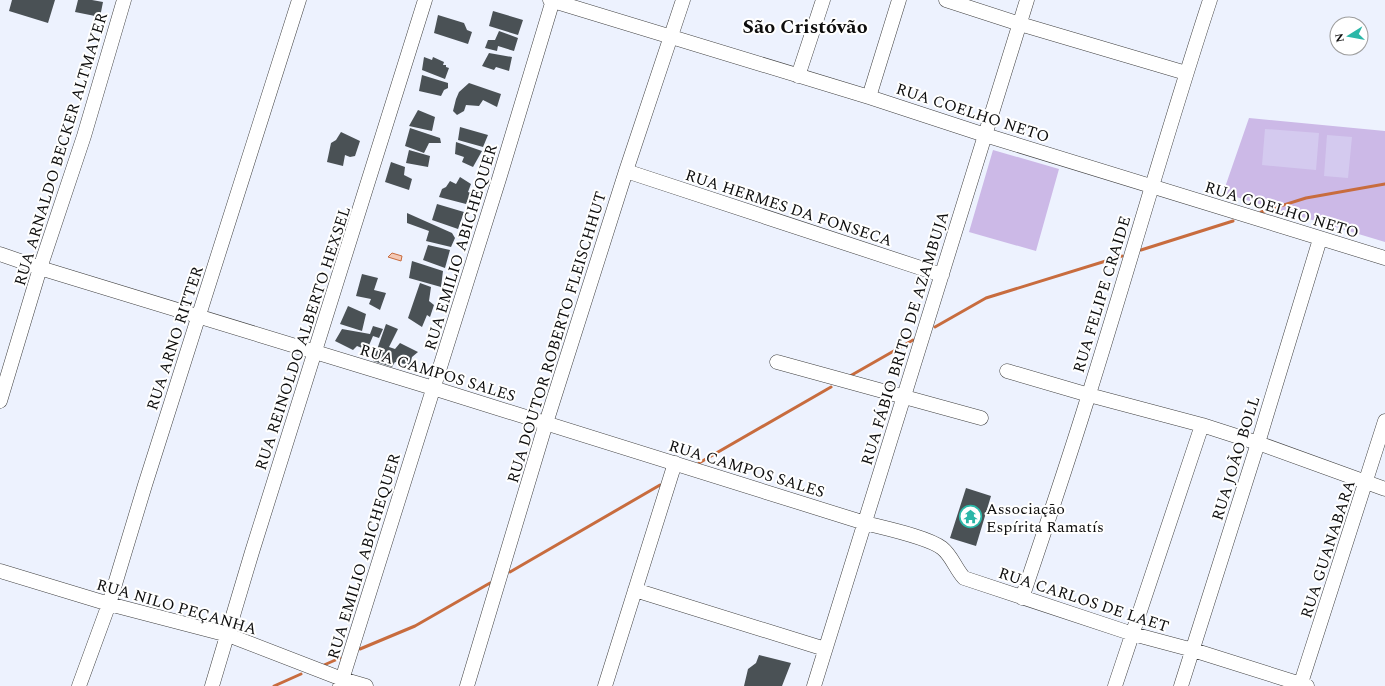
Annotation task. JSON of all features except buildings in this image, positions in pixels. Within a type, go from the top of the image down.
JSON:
[{"type":"street","name":"RUA ARNALDO BECKER ALTMAYER","points":[[0,401],[40,268],[84,136],[124,0]]},
{"type":"street","name":"RUA ARNO RITTER","points":[[79,686],[109,604],[198,316],[299,0]]},
{"type":"street","name":"RUA REINOLDO ALBERTO HEXSEL","points":[[212,686],[252,552],[425,0]]},
{"type":"street","name":"RUA COELHO NETO","points":[[552,0],[870,97],[985,135],[1385,258]]},
{"type":"street","name":"RUA EMILIO ABICHEQUER","points":[[341,682],[499,179],[552,0]]},
{"type":"street","name":"RUA DOUTOR ROBERTO FLEISCHHUT","points":[[467,686],[546,423],[626,171],[672,37],[683,0]]},
{"type":"street","points":[[798,76],[822,0]]},
{"type":"street","points":[[870,97],[899,0]]},
{"type":"street","points":[[946,0],[1020,24],[1186,73]]},
{"type":"street","name":"RUA FÁBIO BRITO DE AZAMBUJA","points":[[814,686],[1027,0]]},
{"type":"street","name":"RUA FELIPE CRAIDE","points":[[1022,598],[1089,395],[1151,186],[1210,0]]},
{"type":"street","name":"RUA HERMES DA FONSECA","points":[[626,171],[942,275]]},
{"type":"street","name":"RUA JOÃO BOLL","points":[[1181,686],[1258,443],[1320,239]]},
{"type":"street","name":"RUA CAMPOS SALES","points":[[0,254],[40,268],[433,388],[865,523]]},
{"type":"street","points":[[777,362],[903,398],[981,418]]},
{"type":"street","points":[[1008,370],[1089,395],[1202,425],[1258,443],[1385,489]]},
{"type":"street","name":"RUA GUANABARA","points":[[1303,685],[1385,421]]},
{"type":"street","points":[[1115,686],[1202,425]]},
{"type":"street","points":[[605,686],[675,463]]},
{"type":"street","name":"RUA CARLOS DE LAET","points":[[865,523],[929,541],[941,547],[951,557],[957,570],[964,578],[1133,634],[1193,650],[1303,685]]},
{"type":"street","name":"RUA NILO PEÇANHA","points":[[0,571],[109,604],[228,635],[341,682],[366,686]]},
{"type":"street","points":[[635,590],[826,649]]},
{"type":"shaded area","points":[[1249,118],[1385,131],[1385,242],[1223,193]]},
{"type":"shaded area","points":[[1265,129],[1319,133],[1316,170],[1262,165]]},
{"type":"shaded area","points":[[1327,135],[1352,137],[1348,178],[1324,176]]},
{"type":"shaded area","points":[[993,150],[1059,169],[1036,251],[969,232]]},
{"type":"shaded area","points":[[392,253],[402,256],[401,261],[388,257]]},
{"type":"waterway","points":[[1261,212],[1306,198],[1385,184]]},
{"type":"waterway","points":[[1141,250],[1233,221]]},
{"type":"waterway","points":[[935,327],[986,298],[1122,256]]},
{"type":"waterway","points":[[850,376],[913,340]]},
{"type":"waterway","points":[[699,463],[831,387]]},
{"type":"waterway","points":[[510,572],[660,485]]},
{"type":"waterway","points":[[360,649],[415,626],[490,583]]},
{"type":"waterway","points":[[324,665],[340,658]]},
{"type":"waterway","points":[[274,686],[301,674]]},
{"type":"place","name":"Associação Espírita Ramatís","points":[[971,517]]},
{"type":"district","name":"São Cristóvão","points":[[805,26]]}]
